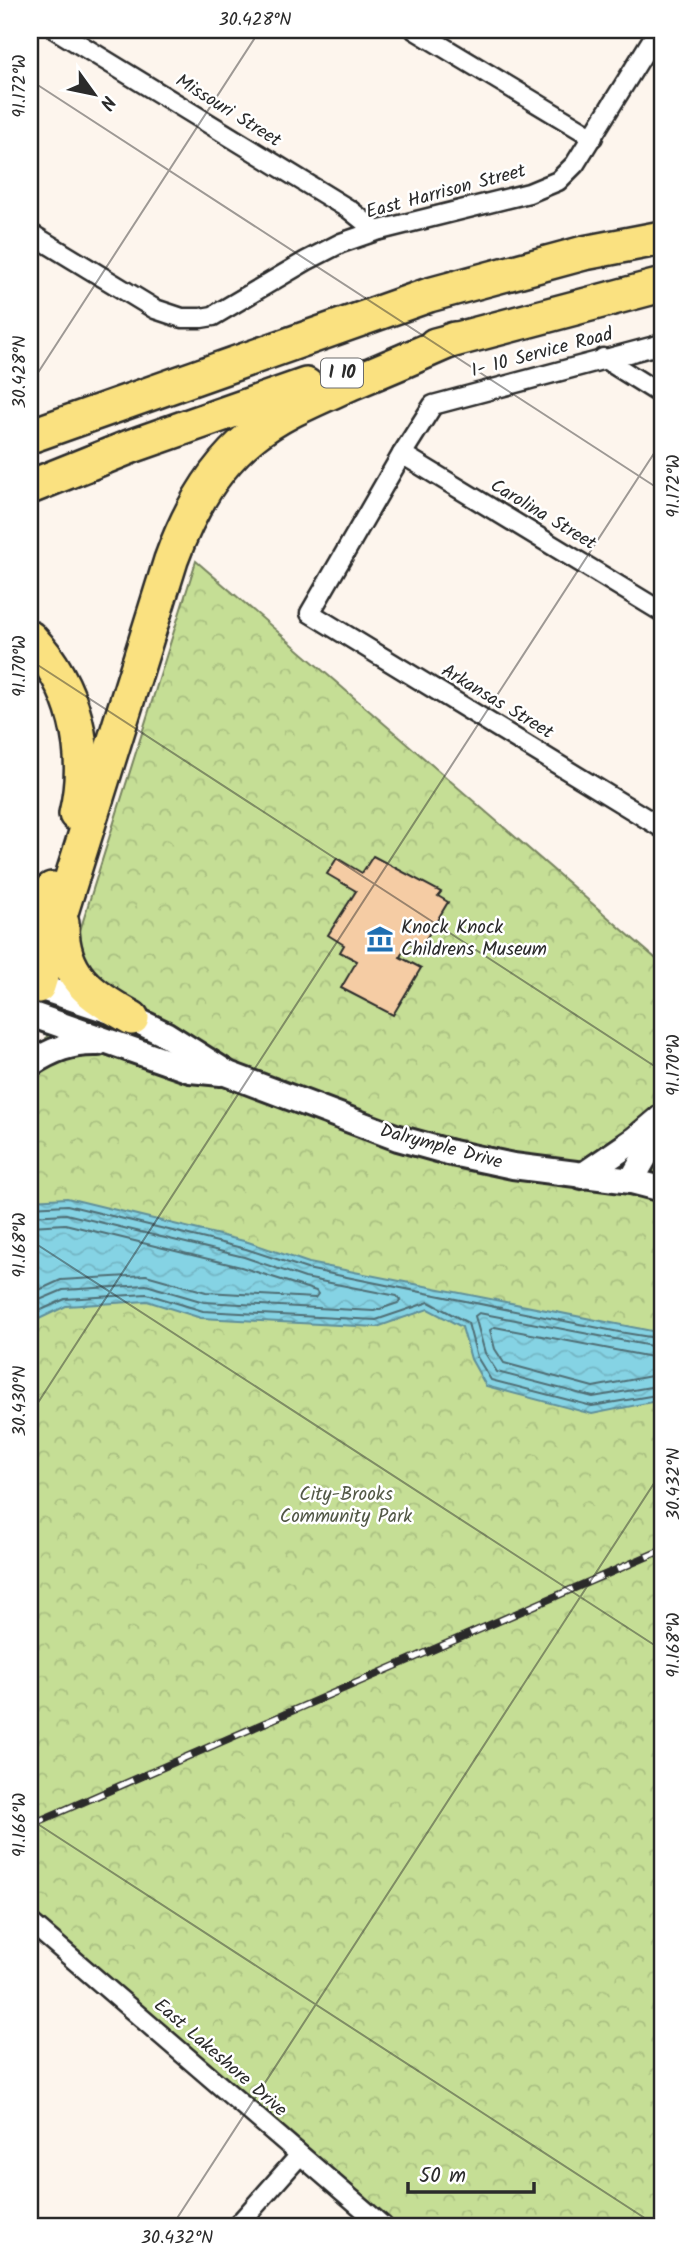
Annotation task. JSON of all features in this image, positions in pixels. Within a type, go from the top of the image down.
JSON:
[{"type":"highway","name":"I 10","points":[[30,436],[429,295],[584,253],[662,238]]},
{"type":"highway","name":"I 10","points":[[30,487],[189,425],[310,383],[454,339],[662,285]]},
{"type":"highway","points":[[30,928],[57,897],[171,560],[188,516],[211,481],[250,438],[281,416],[454,339]]},
{"type":"highway","points":[[30,412],[74,401],[121,403]]},
{"type":"highway","points":[[30,638],[49,660],[69,699],[82,761],[78,806],[31,995]]},
{"type":"highway","points":[[57,897],[64,948],[73,973],[78,981],[99,998],[124,1031]]},
{"type":"street","name":"Missouri Street","points":[[56,30],[350,210],[376,231]]},
{"type":"street","points":[[415,30],[593,137]]},
{"type":"street","name":"East Harrison Street","points":[[30,233],[155,309],[182,318],[213,316],[341,243],[376,231],[529,193],[558,181],[570,170],[593,137],[658,30]]},
{"type":"street","name":"I- 10 Service Road","points":[[402,454],[433,405],[662,344]]},
{"type":"street","points":[[603,358],[662,395]]},
{"type":"street","name":"Carolina Street","points":[[402,454],[662,612]]},
{"type":"street","name":"Arkansas Street","points":[[402,454],[310,613],[662,828]]},
{"type":"street","name":"Dalrymple Drive","points":[[31,995],[124,1031],[165,1034],[228,1074],[398,1138],[476,1158],[582,1176],[631,1181],[662,1189]]},
{"type":"street","points":[[30,1064],[68,1045],[124,1031]]},
{"type":"street","points":[[582,1176],[636,1139],[662,1117]]},
{"type":"street","points":[[631,1181],[662,1127]]},
{"type":"street","name":"East Lakeshore Drive","points":[[30,1922],[383,2226]]},
{"type":"street","points":[[237,2226],[300,2155]]},
{"type":"green space","name":"City-Brooks Community Park","points":[[196,561],[662,964],[662,2226],[383,2226],[30,1922],[30,1090]]},
{"type":"water","points":[[67,1198],[248,1242],[309,1263],[662,1333],[662,1400],[592,1414],[486,1386],[471,1359],[462,1327],[428,1309],[377,1327],[201,1318],[147,1301],[66,1306],[39,1319],[30,1320],[30,1200]]},
{"type":"building","name":"Knock Knock Childrens Museum","points":[[373,856],[441,892],[438,896],[448,902],[420,949],[408,942],[400,957],[421,968],[393,1015],[341,988],[357,961],[340,952],[344,945],[328,935],[356,891],[327,874],[337,858],[362,873]]},
{"type":"railway","points":[[30,1825],[662,1550]]},
{"type":"place","name":"Knock Knock Childrens Museum","points":[[380,939]]}]
